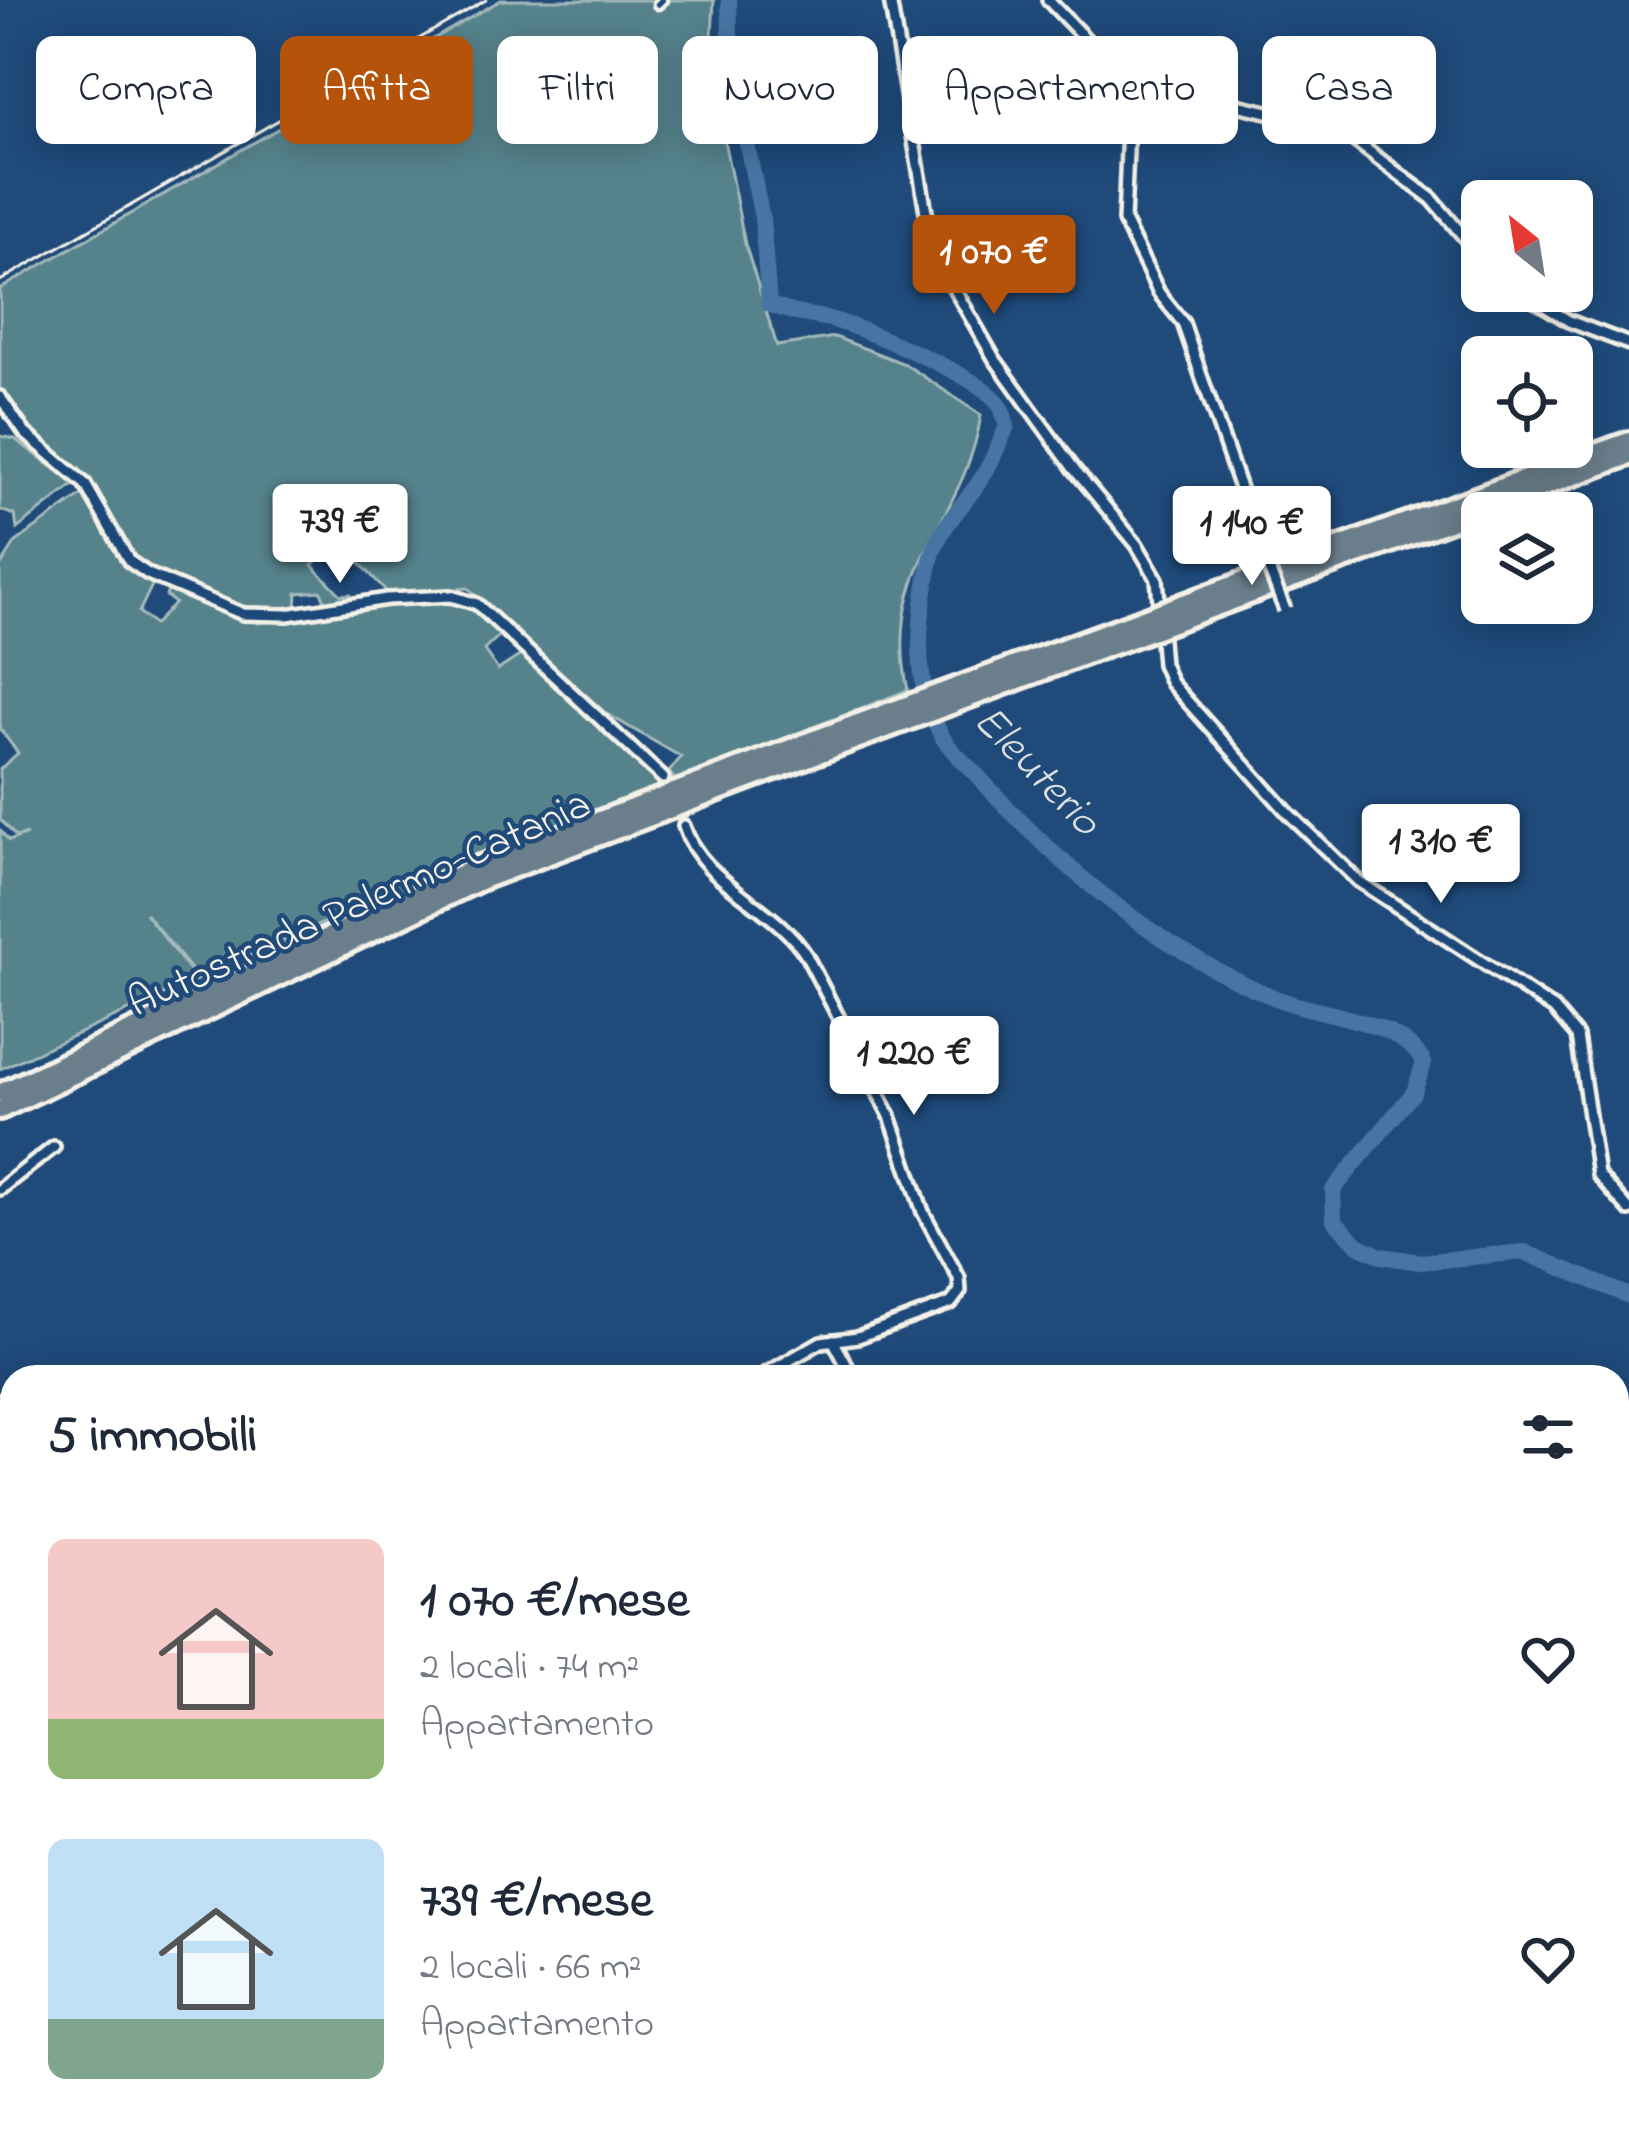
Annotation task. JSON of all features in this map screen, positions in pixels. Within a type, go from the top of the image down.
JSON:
[{"type":"highway","points":[[818,746],[1629,441]]},
{"type":"highway","points":[[1213,600],[1629,456]]},
{"type":"highway","name":"Autostrada Palermo-Catania","points":[[0,1093],[475,867],[818,746]]},
{"type":"highway","name":"Autostrada Palermo-Catania","points":[[0,1110],[482,880],[818,746]]},
{"type":"street","points":[[890,0],[926,212],[947,276],[994,358],[1147,562],[1156,579],[1163,664],[1172,683],[1288,813],[1358,880],[1554,1009],[1577,1036],[1598,1175],[1629,1210]]},
{"type":"street","points":[[1048,0],[1083,36]]},
{"type":"street","points":[[1238,105],[1338,128],[1432,199],[1461,233]]},
{"type":"street","points":[[1128,144],[1124,220],[1159,293],[1183,323],[1286,610]]},
{"type":"street","points":[[1554,312],[1629,344]]},
{"type":"street","points":[[0,397],[25,433],[86,484],[120,548],[148,574],[243,614],[287,615],[451,596],[476,604],[663,778]]},
{"type":"street","points":[[684,826],[706,862],[795,937],[806,955],[890,1116],[923,1212],[959,1278],[960,1291],[951,1303],[879,1331],[833,1340],[784,1365]]},
{"type":"street","points":[[0,1189],[55,1147]]},
{"type":"street","points":[[833,1340],[847,1365]]},
{"type":"green space","points":[[501,0],[714,0],[712,36],[682,36],[682,144],[725,144],[745,244],[777,346],[835,337],[905,364],[981,415],[959,486],[928,546],[906,610],[903,647],[908,690],[676,781],[669,772],[681,757],[607,714],[468,588],[389,594],[339,541],[312,565],[341,595],[351,594],[354,601],[326,604],[321,591],[297,593],[296,609],[239,606],[137,561],[82,472],[27,426],[0,391],[0,289],[280,127],[280,144],[473,144],[473,36],[439,36]]},
{"type":"green space","points":[[0,436],[15,439],[75,484],[17,529],[15,515],[0,510]]},
{"type":"green space","points":[[85,493],[120,554],[154,581],[139,612],[154,625],[175,603],[166,596],[170,586],[258,623],[437,600],[475,610],[503,632],[484,650],[498,670],[524,653],[662,786],[448,867],[199,979],[145,913],[197,980],[0,1069],[0,830],[9,841],[27,834],[16,837],[0,819],[0,769],[18,753],[0,729],[0,567],[16,542]]},
{"type":"waterway","name":"Eleuterio","points":[[729,0],[731,67],[762,218],[769,304],[840,322],[968,379],[999,404],[1007,426],[993,458],[940,537],[926,582],[922,673],[943,738],[1050,850],[1158,935],[1278,999],[1378,1028],[1412,1048],[1424,1063],[1414,1092],[1333,1190],[1334,1220],[1358,1245],[1381,1256],[1420,1262],[1524,1252],[1629,1296]]},
{"type":"tunnel","points":[[663,778],[684,826]]},
{"type":"railway","points":[[0,281],[486,0]]}]
